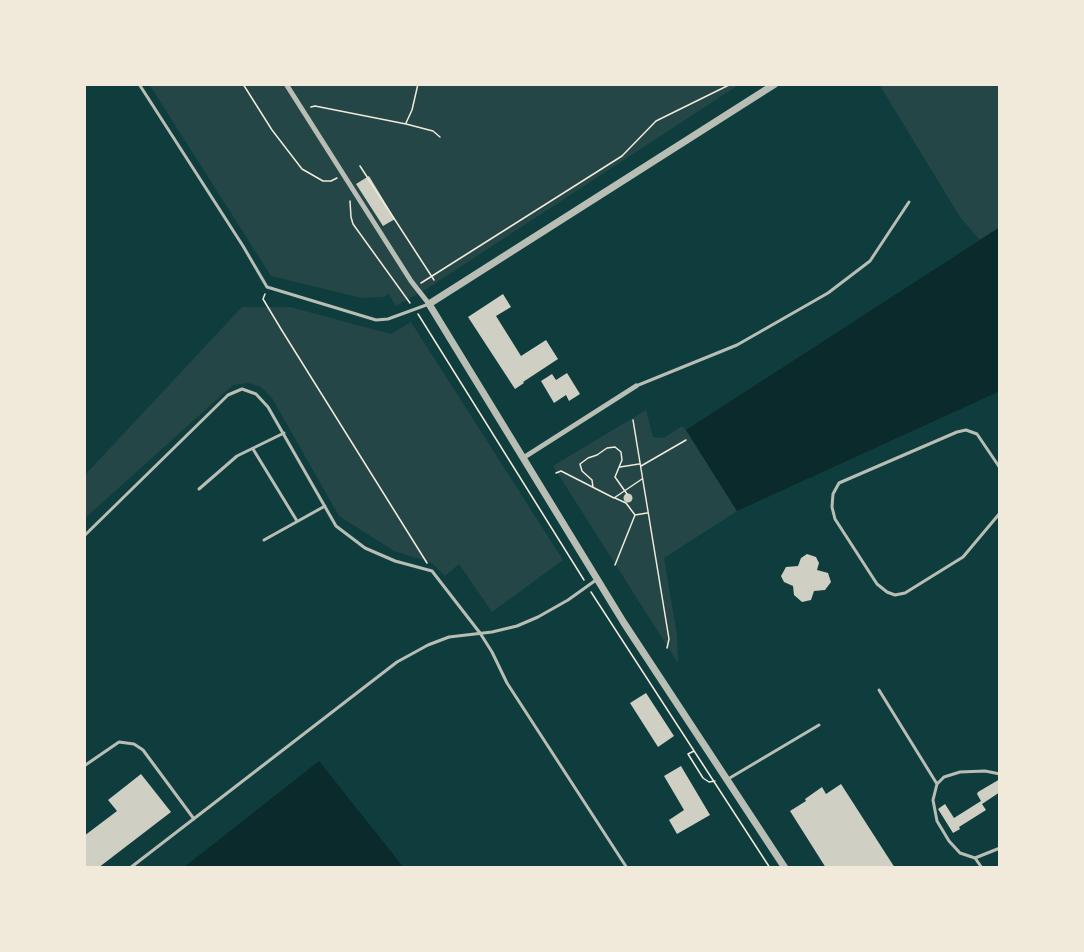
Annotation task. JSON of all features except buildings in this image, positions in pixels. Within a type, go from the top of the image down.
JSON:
[{"type":"street","points":[[286,84],[411,281],[429,304],[597,578],[785,868]]},
{"type":"street","points":[[429,304],[775,84]]},
{"type":"street","points":[[523,458],[636,386]]},
{"type":"lane","points":[[139,84],[267,287],[376,320],[388,319],[429,304]]},
{"type":"lane","points":[[636,386],[737,345],[828,293],[870,261],[909,202]]},
{"type":"lane","points":[[84,536],[232,392],[245,389],[256,394],[265,402],[284,433],[336,526],[365,548],[394,561],[432,571],[480,633],[507,683],[627,868]]},
{"type":"lane","points":[[1000,468],[977,434],[966,430],[957,432],[839,483],[833,494],[832,507],[835,519],[877,584],[895,595],[905,593],[963,557],[1000,513]]},
{"type":"lane","points":[[199,489],[237,456],[284,433]]},
{"type":"lane","points":[[253,449],[297,521]]},
{"type":"lane","points":[[264,540],[325,506]]},
{"type":"lane","points":[[130,868],[397,662],[449,636],[492,632],[517,626],[568,600],[597,578]]},
{"type":"lane","points":[[879,690],[937,784]]},
{"type":"lane","points":[[727,779],[819,724]]},
{"type":"lane","points":[[84,766],[119,742],[134,744],[143,750],[194,819]]},
{"type":"lane","points":[[982,868],[975,858],[960,853],[949,841],[937,821],[933,800],[937,784],[944,777],[960,772],[985,771],[1000,774]]},
{"type":"lane","points":[[975,858],[1000,848]]},
{"type":"path","points":[[243,84],[272,130],[305,172],[326,182],[333,181],[344,173]]},
{"type":"path","points":[[406,124],[418,84]]},
{"type":"path","points":[[423,281],[622,156],[656,121],[731,84]]},
{"type":"path","points":[[303,110],[315,106],[406,124],[433,131],[440,137]]},
{"type":"path","points":[[360,166],[434,280]]},
{"type":"path","points":[[351,187],[350,208],[353,224],[404,294]]},
{"type":"path","points":[[267,287],[263,299],[432,571]]},
{"type":"path","points":[[424,323],[583,578]]},
{"type":"path","points":[[633,420],[669,639],[667,648]]},
{"type":"path","points":[[618,467],[640,465],[687,440]]},
{"type":"path","points":[[593,487],[592,480],[580,468],[582,462],[608,448],[615,447],[622,456],[616,479],[627,494]]},
{"type":"path","points":[[556,472],[561,471],[626,503],[635,515]]},
{"type":"path","points":[[614,498],[642,478]]},
{"type":"path","points":[[635,515],[648,512]]},
{"type":"path","points":[[615,565],[635,515]]},
{"type":"path","points":[[593,595],[770,868]]},
{"type":"path","points":[[695,750],[688,754],[703,778],[709,782],[715,781]]},
{"type":"shaded area","points":[[149,84],[740,84],[425,290],[396,306],[389,294],[383,297],[362,298],[271,276]]},
{"type":"shaded area","points":[[879,84],[1000,84],[1000,227],[980,240],[960,217]]},
{"type":"shaded area","points":[[1000,227],[1000,391],[737,511],[686,430]]},
{"type":"shaded area","points":[[242,307],[290,307],[391,334],[411,322],[563,560],[492,612],[459,564],[445,576],[432,563],[394,551],[339,516],[272,398],[261,387],[248,383],[233,385],[84,519],[84,476]]},
{"type":"shaded area","points":[[646,410],[653,437],[664,438],[682,426],[686,430],[737,511],[664,558],[677,635],[678,663],[553,466]]},
{"type":"shaded area","points":[[319,761],[404,868],[183,868]]}]
